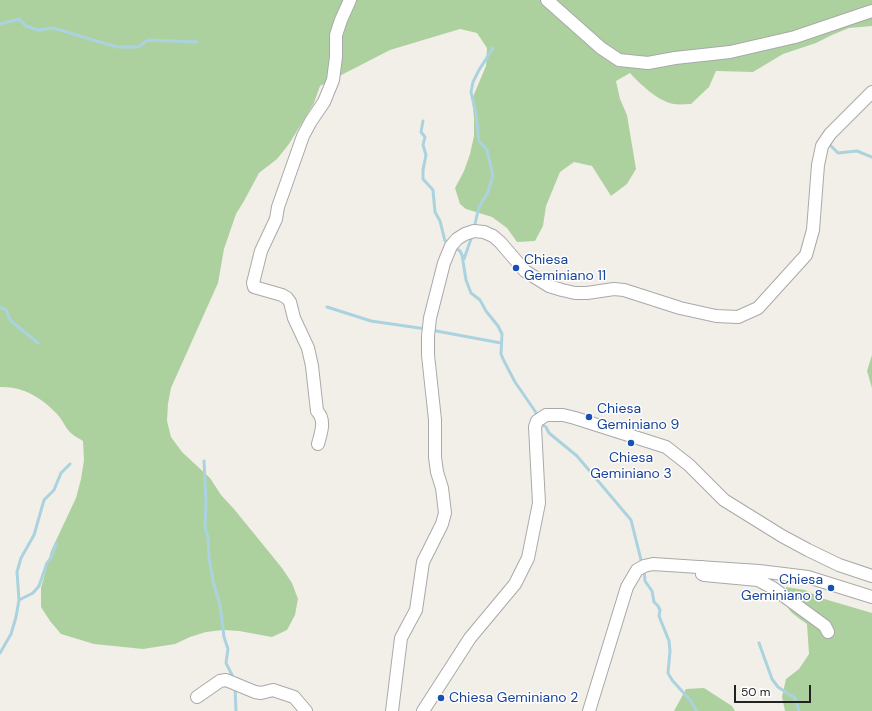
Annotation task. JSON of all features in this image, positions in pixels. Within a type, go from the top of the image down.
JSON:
[{"type":"street","points":[[318,444],[323,420],[317,411],[312,366],[308,348],[294,318],[290,302],[282,295],[254,287],[253,283],[261,252],[276,220],[278,207],[303,136],[324,102],[333,80],[336,57],[336,35],[350,0]]},
{"type":"street","points":[[547,0],[601,48],[619,60],[648,63],[675,58],[730,52],[794,37],[872,11]]},
{"type":"street","points":[[392,711],[401,638],[416,610],[423,562],[442,524],[444,513],[442,488],[437,472],[435,457],[435,420],[428,355],[428,336],[430,318],[444,263],[451,246],[457,239],[465,234],[474,231],[484,232],[500,242],[525,271],[550,286],[575,293],[588,293],[614,289],[624,290],[680,308],[716,316],[738,317],[758,308],[806,255],[813,230],[818,165],[822,146],[830,134],[872,92]]},
{"type":"street","points":[[423,711],[470,638],[515,584],[522,571],[532,543],[539,503],[535,427],[537,421],[546,415],[556,414],[575,418],[666,447],[689,465],[724,500],[782,536],[808,550],[839,565],[872,576]]},
{"type":"street","points":[[589,711],[627,587],[637,570],[644,566],[653,564],[703,567],[759,571],[808,577],[872,597]]},
{"type":"street","points":[[703,567],[702,574],[704,575],[758,580],[773,588],[825,626],[828,632],[812,628]]},
{"type":"street","points":[[197,697],[220,681],[226,680],[255,692],[261,693],[273,690],[294,697],[306,711]]},
{"type":"green space","points":[[0,0],[872,0],[872,26],[849,28],[816,43],[783,54],[753,72],[716,71],[709,87],[691,104],[674,104],[662,100],[644,87],[630,73],[616,81],[620,99],[627,115],[636,169],[627,184],[611,196],[592,166],[574,162],[560,172],[546,206],[543,226],[535,241],[517,242],[507,228],[492,217],[466,209],[460,204],[455,188],[464,171],[470,154],[474,136],[472,99],[486,66],[487,48],[477,33],[460,29],[390,50],[320,86],[314,103],[289,144],[277,159],[259,173],[236,214],[224,249],[218,283],[171,388],[167,421],[171,437],[182,452],[210,478],[221,495],[282,568],[292,583],[298,599],[295,615],[287,630],[272,637],[239,631],[223,630],[206,632],[175,644],[143,649],[94,644],[61,634],[41,607],[41,588],[51,551],[76,498],[81,479],[84,460],[83,441],[69,431],[51,408],[32,394],[8,387],[0,387]]},
{"type":"green space","points":[[872,355],[872,388],[867,371]]},
{"type":"green space","points":[[786,587],[805,590],[821,598],[872,613],[872,711],[785,711],[782,697],[786,679],[799,669],[809,654],[807,624],[789,610]]},
{"type":"green space","points":[[704,688],[732,706],[735,711],[674,711],[686,689]]},
{"type":"waterway","points":[[0,24],[19,19],[26,26],[38,30],[53,28],[117,47],[138,47],[148,40],[197,42]]},
{"type":"waterway","points":[[474,228],[479,207],[488,192],[493,176],[487,150],[479,141],[476,114],[471,92],[473,82],[493,48]]},
{"type":"waterway","points":[[423,121],[421,132],[425,137],[423,145],[426,155],[423,179],[433,190],[435,212],[440,221],[445,241],[450,244]]},
{"type":"waterway","points":[[830,145],[838,153],[857,151],[872,157]]},
{"type":"waterway","points":[[464,259],[472,236]]},
{"type":"waterway","points":[[454,247],[460,251],[462,255],[466,280],[471,293],[480,300],[502,334],[501,354],[504,361],[515,382],[538,417]]},
{"type":"waterway","points":[[0,307],[6,310],[10,320],[38,343]]},
{"type":"waterway","points":[[327,307],[371,321],[426,329]]},
{"type":"waterway","points":[[431,330],[501,343]]},
{"type":"waterway","points":[[539,423],[546,427],[549,433],[577,456],[631,520],[642,564]]},
{"type":"waterway","points":[[204,461],[206,501],[205,528],[208,537],[209,558],[213,581],[220,605],[224,637],[228,649],[226,663],[234,679]]},
{"type":"waterway","points":[[0,653],[11,634],[16,617],[19,600],[17,572],[21,558],[34,535],[44,500],[54,490],[61,473],[70,464]]},
{"type":"waterway","points":[[19,600],[33,593],[39,586],[56,543]]},
{"type":"waterway","points":[[644,569],[645,581],[652,591],[654,602],[660,610],[659,616],[669,641],[670,651],[668,673],[697,711]]},
{"type":"waterway","points":[[759,643],[772,679],[778,687],[795,698],[799,711]]},
{"type":"waterway","points":[[235,687],[236,711]]},
{"type":"place","name":"Chiesa Geminiano 11","points":[[516,268]]},
{"type":"place","name":"Chiesa Geminiano 9","points":[[589,417]]},
{"type":"place","name":"Chiesa Geminiano 3","points":[[631,443]]},
{"type":"place","name":"Chiesa Geminiano 8","points":[[831,588]]},
{"type":"place","name":"Chiesa Geminiano 2","points":[[441,698]]}]
